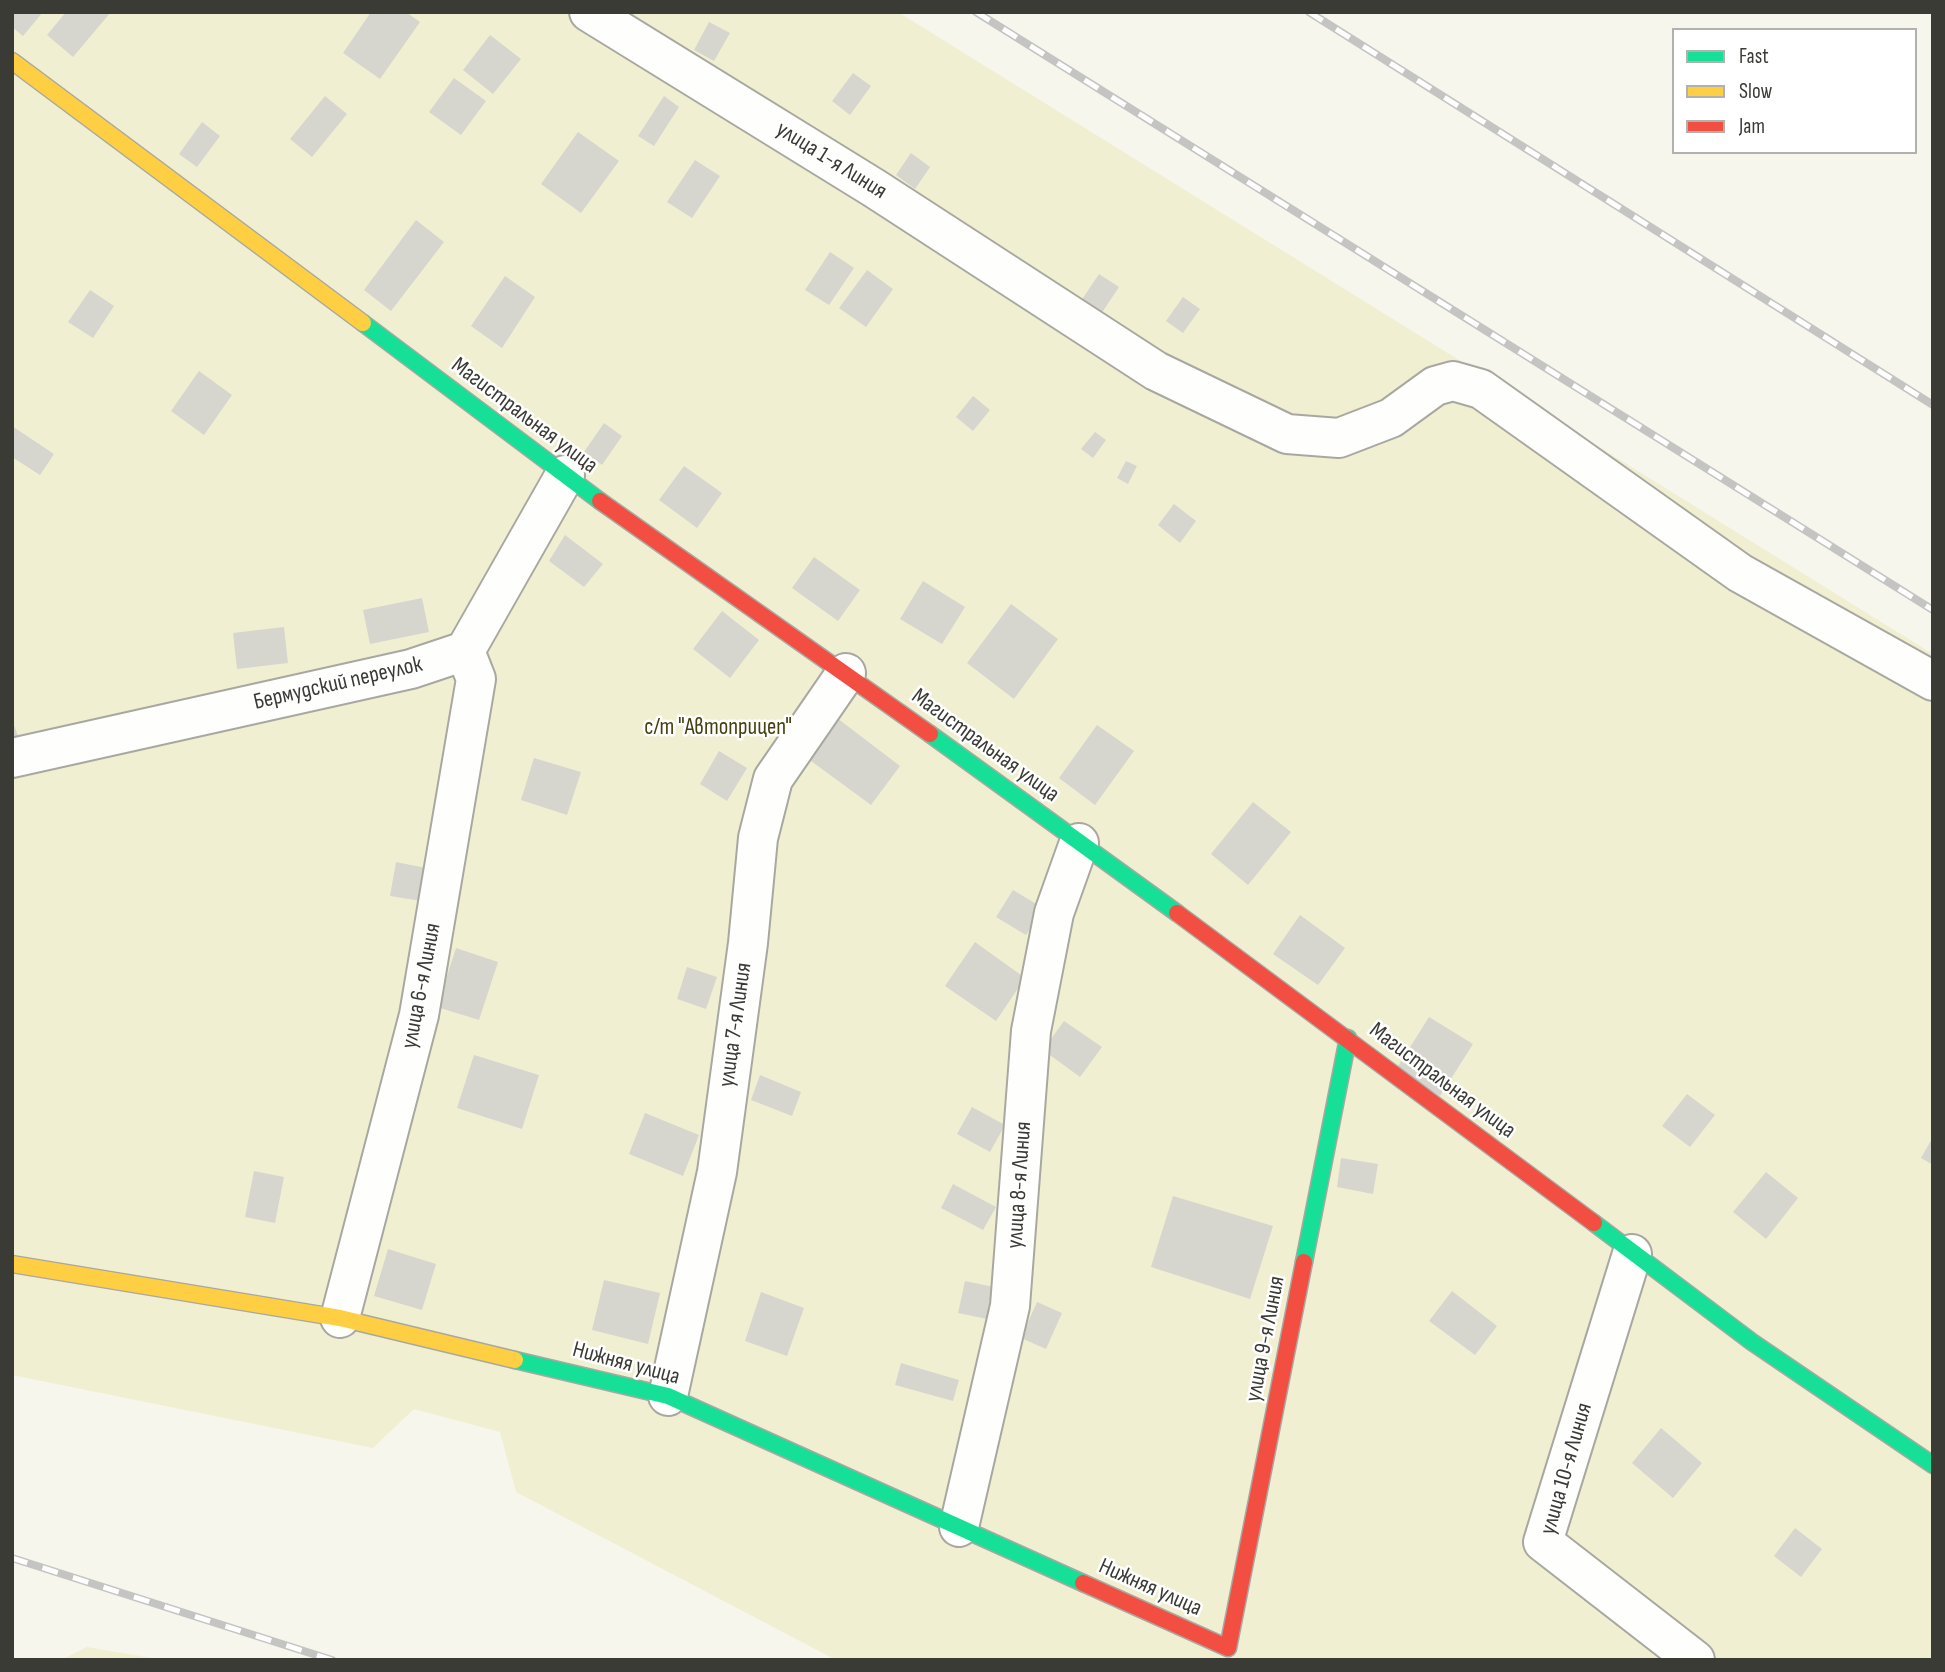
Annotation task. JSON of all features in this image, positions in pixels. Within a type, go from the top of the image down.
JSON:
[{"type":"street","name":"улица 1-я Линия","points":[[589,12],[874,188],[1156,371],[1287,434],[1339,438],[1391,418],[1435,386],[1453,381],[1481,389],[1740,573],[1933,681]]},
{"type":"street","name":"Магистральная улица","points":[[12,61],[565,475],[846,673],[1348,1038],[1752,1342],[1933,1465]]},
{"type":"street","points":[[466,652],[565,475]]},
{"type":"street","name":"Бермудский переулок","points":[[12,758],[411,668],[466,652]]},
{"type":"street","name":"улица 6-я Линия","points":[[340,1318],[419,1016],[476,679],[466,652]]},
{"type":"street","name":"улица 7-я Линия","points":[[668,1396],[717,1172],[748,943],[758,838],[774,779],[846,673]]},
{"type":"street","name":"улица 8-я Линия","points":[[959,1527],[1010,1306],[1031,1031],[1054,913],[1079,843]]},
{"type":"street","name":"улица 9-я Линия","points":[[1228,1648],[1348,1038]]},
{"type":"street","name":"улица 10-я Линия","points":[[1632,1254],[1542,1542],[1695,1660]]},
{"type":"street","name":"Нижняя улица","points":[[12,1264],[340,1318],[668,1396],[1228,1648]]},
{"type":"green space","name":"с/т \"Автоприцеп\"","points":[[12,12],[898,12],[1933,654],[1933,1660],[836,1660],[516,1492],[500,1432],[414,1409],[373,1448],[12,1375]]},
{"type":"green space","points":[[87,1647],[164,1660],[61,1660]]},
{"type":"building","points":[[13,12],[43,12],[23,36],[12,27]]},
{"type":"building","points":[[66,12],[111,12],[73,57],[47,35]]},
{"type":"building","points":[[371,12],[406,12],[420,22],[380,79],[343,53]]},
{"type":"building","points":[[709,22],[730,33],[714,61],[694,50]]},
{"type":"building","points":[[490,35],[521,59],[493,94],[463,70]]},
{"type":"building","points":[[853,73],[871,86],[850,115],[832,101]]},
{"type":"building","points":[[454,78],[486,101],[461,135],[429,112]]},
{"type":"building","points":[[325,96],[347,114],[312,157],[290,139]]},
{"type":"building","points":[[664,96],[679,107],[654,146],[638,136]]},
{"type":"building","points":[[202,122],[220,136],[197,167],[179,154]]},
{"type":"building","points":[[578,132],[619,161],[581,213],[541,184]]},
{"type":"building","points":[[911,153],[930,167],[915,189],[896,175]]},
{"type":"building","points":[[695,160],[720,176],[692,218],[667,202]]},
{"type":"building","points":[[416,220],[444,242],[391,311],[364,290]]},
{"type":"building","points":[[830,252],[854,268],[829,305],[805,290]]},
{"type":"building","points":[[867,270],[893,289],[866,327],[839,308]]},
{"type":"building","points":[[1099,274],[1119,287],[1099,317],[1079,304]]},
{"type":"building","points":[[505,276],[535,297],[502,348],[471,326]]},
{"type":"building","points":[[90,290],[114,306],[93,338],[68,322]]},
{"type":"building","points":[[1183,297],[1200,309],[1183,333],[1166,321]]},
{"type":"building","points":[[199,371],[232,395],[204,435],[171,411]]},
{"type":"building","points":[[973,396],[990,410],[973,431],[956,417]]},
{"type":"building","points":[[604,423],[622,436],[602,465],[584,452]]},
{"type":"building","points":[[12,426],[54,454],[40,475],[12,457]]},
{"type":"building","points":[[1095,432],[1106,440],[1093,458],[1081,449]]},
{"type":"building","points":[[1126,461],[1137,466],[1128,484],[1117,478]]},
{"type":"building","points":[[684,466],[722,493],[697,528],[659,500]]},
{"type":"building","points":[[1174,504],[1196,521],[1180,543],[1158,525]]},
{"type":"building","points":[[565,535],[603,564],[584,587],[549,561]]},
{"type":"building","points":[[814,557],[860,590],[838,621],[792,588]]},
{"type":"building","points":[[923,581],[965,607],[942,644],[900,619]]},
{"type":"building","points":[[422,598],[429,632],[370,644],[363,610]]},
{"type":"building","points":[[1011,604],[1058,639],[1014,699],[967,663]]},
{"type":"building","points":[[722,611],[759,640],[730,678],[693,649]]},
{"type":"building","points":[[284,627],[288,663],[237,669],[233,633]]},
{"type":"building","points":[[837,718],[900,766],[871,805],[807,758]]},
{"type":"building","points":[[12,720],[20,741],[12,744]]},
{"type":"building","points":[[1097,725],[1134,751],[1095,805],[1059,778]]},
{"type":"building","points":[[719,751],[747,768],[727,801],[700,784]]},
{"type":"building","points":[[534,758],[581,772],[567,815],[521,800]]},
{"type":"building","points":[[1253,802],[1291,832],[1248,885],[1211,854]]},
{"type":"building","points":[[396,862],[426,868],[421,901],[390,896]]},
{"type":"building","points":[[1013,890],[1043,908],[1026,935],[996,917]]},
{"type":"building","points":[[1300,915],[1345,948],[1318,985],[1273,954]]},
{"type":"building","points":[[975,942],[1025,978],[996,1021],[945,986]]},
{"type":"building","points":[[456,948],[498,962],[479,1020],[437,1007]]},
{"type":"building","points":[[687,967],[717,977],[706,1009],[677,999]]},
{"type":"building","points":[[1429,1017],[1473,1044],[1440,1096],[1397,1068]]},
{"type":"building","points":[[1064,1021],[1102,1047],[1080,1077],[1043,1050]]},
{"type":"building","points":[[474,1055],[539,1075],[522,1129],[457,1108]]},
{"type":"building","points":[[760,1075],[801,1092],[792,1116],[751,1100]]},
{"type":"building","points":[[1687,1094],[1715,1115],[1690,1147],[1662,1126]]},
{"type":"building","points":[[972,1107],[1005,1125],[990,1152],[957,1134]]},
{"type":"building","points":[[645,1113],[699,1135],[683,1176],[629,1154]]},
{"type":"building","points":[[1933,1137],[1933,1165],[1921,1158]]},
{"type":"building","points":[[1341,1158],[1378,1164],[1373,1194],[1337,1187]]},
{"type":"building","points":[[254,1171],[284,1177],[275,1223],[245,1217]]},
{"type":"building","points":[[1766,1172],[1798,1198],[1766,1239],[1733,1212]]},
{"type":"building","points":[[953,1184],[996,1207],[983,1230],[941,1208]]},
{"type":"building","points":[[1173,1196],[1273,1226],[1250,1299],[1151,1267]]},
{"type":"building","points":[[388,1249],[436,1264],[422,1310],[374,1296]]},
{"type":"building","points":[[604,1280],[660,1293],[648,1344],[592,1330]]},
{"type":"building","points":[[965,1281],[994,1287],[987,1319],[958,1313]]},
{"type":"building","points":[[1452,1291],[1497,1326],[1475,1355],[1429,1321]]},
{"type":"building","points":[[761,1292],[804,1308],[787,1356],[745,1341]]},
{"type":"building","points":[[1037,1302],[1062,1313],[1046,1349],[1021,1338]]},
{"type":"building","points":[[901,1363],[959,1380],[953,1401],[895,1385]]},
{"type":"building","points":[[1661,1428],[1702,1463],[1673,1498],[1632,1463]]},
{"type":"building","points":[[1795,1528],[1822,1549],[1801,1577],[1774,1556]]},
{"type":"railway","points":[[976,12],[1933,610]]},
{"type":"railway","points":[[1309,12],[1933,405]]},
{"type":"railway","points":[[12,1558],[332,1660]]},
{"type":"traffic: fast","points":[[363,323],[600,501]]},
{"type":"traffic: fast","points":[[930,734],[1177,913]]},
{"type":"traffic: fast","points":[[1304,1262],[1348,1038]]},
{"type":"traffic: fast","points":[[1594,1223],[1752,1342],[1933,1465]]},
{"type":"traffic: fast","points":[[515,1360],[668,1396],[1083,1583]]},
{"type":"traffic: slow","points":[[12,61],[363,323]]},
{"type":"traffic: slow","points":[[12,1264],[340,1318],[515,1360]]},
{"type":"traffic: jam","points":[[600,501],[930,734]]},
{"type":"traffic: jam","points":[[1177,913],[1594,1223]]},
{"type":"traffic: jam","points":[[1083,1583],[1228,1648],[1304,1262]]}]
